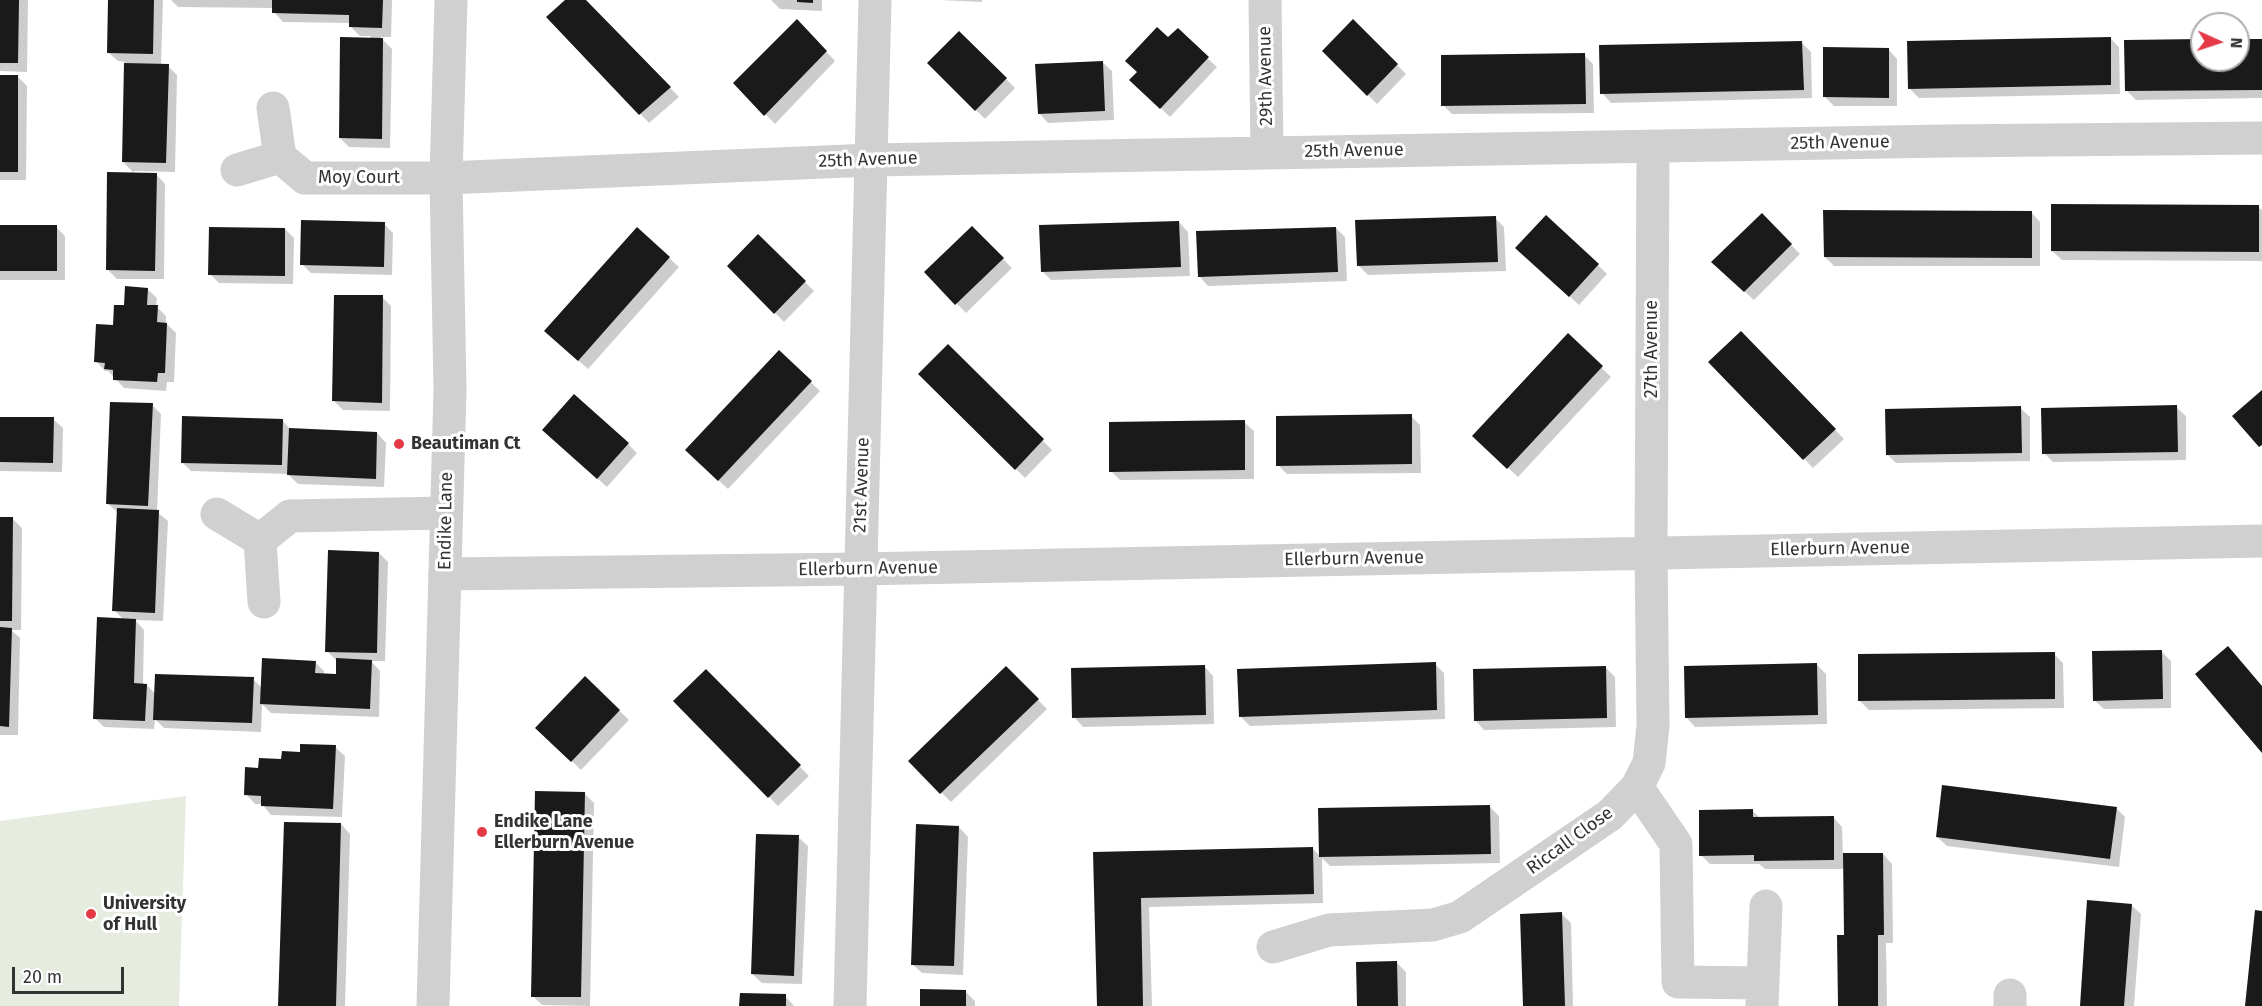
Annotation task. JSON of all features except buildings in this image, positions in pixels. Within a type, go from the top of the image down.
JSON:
[{"type":"street","name":"Endike Lane","points":[[433,1006],[450,390],[446,178],[451,0]]},
{"type":"street","name":"21st Avenue","points":[[850,1006],[875,0]]},
{"type":"street","name":"29th Avenue","points":[[1264,0],[1267,153]]},
{"type":"street","points":[[237,170],[280,157],[273,108]]},
{"type":"street","name":"25th Avenue","points":[[446,178],[871,160],[1944,141],[2262,138]]},
{"type":"street","name":"27th Avenue","points":[[1651,552],[1653,146]]},
{"type":"street","name":"Moy Court","points":[[280,157],[305,178],[446,178]]},
{"type":"street","points":[[260,540],[290,516],[445,513]]},
{"type":"street","points":[[217,514],[260,540]]},
{"type":"street","points":[[260,540],[264,602]]},
{"type":"street","name":"Ellerburn Avenue","points":[[446,574],[860,569],[2262,541]]},
{"type":"street","name":"Riccall Close","points":[[1273,947],[1329,930],[1433,925],[1460,917],[1610,815],[1637,788],[1649,763],[1653,726],[1651,552]]},
{"type":"street","points":[[1637,788],[1676,844],[1678,982],[1762,995],[1766,906]]},
{"type":"shaded area","name":"University of Hull","points":[[186,796],[179,1006],[0,1006],[0,821]]},
{"type":"place","name":"Beautiman Ct","points":[[399,444]]},
{"type":"place","name":"Endike Lane Ellerburn Avenue","points":[[482,832]]},
{"type":"place","name":"University of Hull","points":[[91,914]]}]
